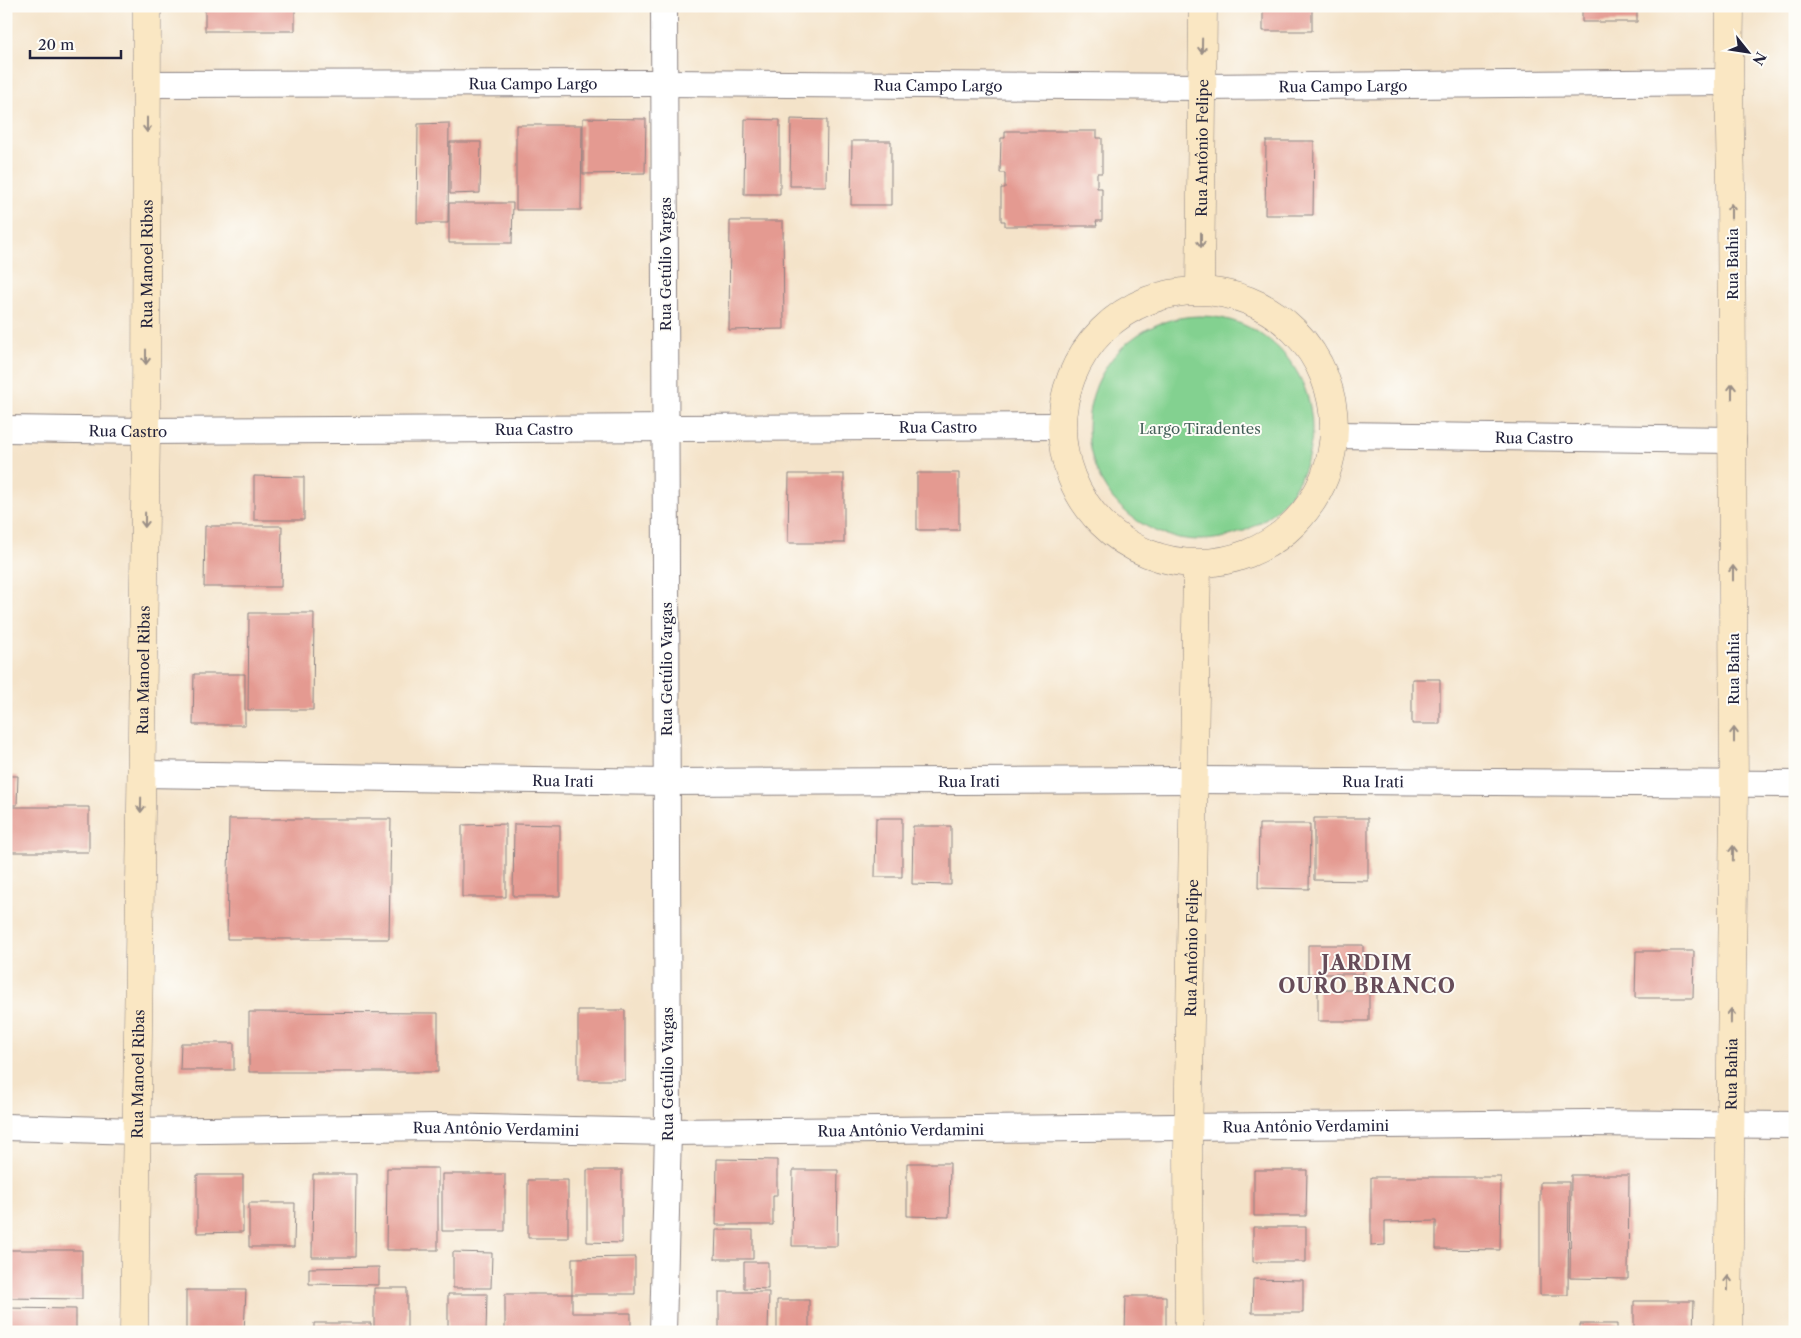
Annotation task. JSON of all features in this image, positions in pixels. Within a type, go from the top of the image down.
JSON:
[{"type":"street","name":"Rua Manoel Ribas","points":[[134,1332],[146,430],[146,6]]},
{"type":"street","name":"Rua Getúlio Vargas","points":[[664,6],[668,1132],[664,1332]]},
{"type":"street","name":"Rua Antônio Felipe","points":[[1200,290],[1202,6]]},
{"type":"street","name":"Rua Bahia","points":[[1728,1332],[1734,784],[1730,6]]},
{"type":"street","name":"Rua Campo Largo","points":[[147,84],[1202,87],[1729,82]]},
{"type":"street","points":[[1200,290],[1244,297],[1282,318],[1312,350],[1331,391],[1335,435],[1326,475],[1305,512],[1275,540],[1238,558],[1197,564],[1154,557],[1117,538],[1087,507],[1068,469],[1062,426],[1069,384],[1088,346],[1120,315],[1158,296],[1200,290]]},
{"type":"street","name":"Rua Castro","points":[[6,429],[1062,426]]},
{"type":"street","name":"Rua Castro","points":[[1335,435],[1732,440]]},
{"type":"street","name":"Rua Antônio Felipe","points":[[1188,1332],[1197,564]]},
{"type":"street","name":"Rua Irati","points":[[142,774],[666,782],[1194,780],[1795,784]]},
{"type":"street","name":"Rua Antônio Verdamini","points":[[6,1127],[136,1131],[438,1127],[668,1132],[1189,1127],[1795,1125]]},
{"type":"green space","name":"Largo Tiradentes","points":[[1189,316],[1211,316],[1243,324],[1262,334],[1280,348],[1294,366],[1308,395],[1312,428],[1308,461],[1304,471],[1294,490],[1280,508],[1262,522],[1233,536],[1211,540],[1189,540],[1157,532],[1138,522],[1120,508],[1106,490],[1092,461],[1088,439],[1088,417],[1096,385],[1106,366],[1120,348],[1138,334],[1167,320]]},
{"type":"building","points":[[205,6],[295,6],[295,31],[205,31]]},
{"type":"building","points":[[1263,6],[1312,6],[1312,31],[1263,31]]},
{"type":"building","points":[[1582,6],[1637,6],[1637,22],[1582,22]]},
{"type":"building","points":[[583,118],[646,119],[645,173],[583,174]]},
{"type":"building","points":[[745,119],[780,120],[780,194],[744,194]]},
{"type":"building","points":[[791,119],[827,120],[826,186],[790,186]]},
{"type":"building","points":[[449,123],[448,223],[417,223],[418,124]]},
{"type":"building","points":[[516,125],[582,125],[581,210],[516,210]]},
{"type":"building","points":[[1005,131],[1097,131],[1097,138],[1102,138],[1102,173],[1097,173],[1097,188],[1102,188],[1102,221],[1096,221],[1097,226],[1005,226],[1005,221],[1001,221],[1001,188],[1005,188],[1005,173],[1000,173],[1001,138],[1005,138]]},
{"type":"building","points":[[852,141],[891,141],[891,205],[851,205]]},
{"type":"building","points":[[1266,141],[1314,141],[1313,215],[1265,215]]},
{"type":"building","points":[[450,142],[481,142],[480,193],[450,194]]},
{"type":"building","points":[[449,203],[513,203],[512,243],[449,243]]},
{"type":"building","points":[[730,221],[783,221],[784,329],[729,330]]},
{"type":"building","points":[[917,473],[959,473],[959,530],[917,530]]},
{"type":"building","points":[[789,474],[844,474],[844,543],[788,543]]},
{"type":"building","points":[[254,476],[304,477],[304,520],[254,520]]},
{"type":"building","points":[[205,526],[282,526],[281,587],[204,587]]},
{"type":"building","points":[[249,613],[314,613],[313,710],[248,710]]},
{"type":"building","points":[[194,674],[245,674],[245,725],[193,725]]},
{"type":"building","points":[[1412,679],[1440,679],[1440,724],[1412,724]]},
{"type":"building","points":[[6,776],[18,776],[17,805],[6,805]]},
{"type":"building","points":[[6,807],[89,807],[89,852],[6,852]]},
{"type":"building","points":[[876,818],[902,818],[902,877],[875,877]]},
{"type":"building","points":[[1314,818],[1368,818],[1368,881],[1314,880]]},
{"type":"building","points":[[229,819],[391,819],[389,939],[227,939]]},
{"type":"building","points":[[506,824],[506,897],[462,897],[462,825]]},
{"type":"building","points":[[514,824],[560,825],[560,896],[513,896]]},
{"type":"building","points":[[1259,824],[1310,824],[1309,889],[1258,888]]},
{"type":"building","points":[[913,826],[951,826],[951,885],[912,884]]},
{"type":"building","points":[[1308,945],[1363,945],[1363,974],[1308,974]]},
{"type":"building","points":[[1636,951],[1694,951],[1693,998],[1635,998]]},
{"type":"building","points":[[1318,990],[1369,990],[1369,1021],[1318,1021]]},
{"type":"building","points":[[578,1010],[625,1010],[625,1080],[578,1080]]},
{"type":"building","points":[[249,1012],[438,1013],[438,1072],[249,1072]]},
{"type":"building","points":[[181,1043],[234,1043],[234,1070],[180,1070]]},
{"type":"building","points":[[717,1159],[777,1160],[777,1196],[773,1196],[773,1225],[716,1225]]},
{"type":"building","points":[[907,1163],[950,1163],[949,1217],[907,1216]]},
{"type":"building","points":[[387,1168],[438,1168],[438,1250],[386,1250]]},
{"type":"building","points":[[587,1170],[622,1170],[622,1243],[587,1242]]},
{"type":"building","points":[[793,1170],[838,1170],[837,1246],[792,1246]]},
{"type":"building","points":[[1254,1170],[1307,1170],[1306,1216],[1254,1216]]},
{"type":"building","points":[[313,1174],[356,1174],[355,1257],[312,1257]]},
{"type":"building","points":[[442,1174],[505,1174],[505,1231],[442,1231]]},
{"type":"building","points":[[197,1175],[243,1175],[243,1232],[197,1233]]},
{"type":"building","points":[[1571,1175],[1629,1175],[1628,1279],[1570,1278]]},
{"type":"building","points":[[1371,1177],[1501,1177],[1500,1250],[1436,1249],[1436,1221],[1385,1222],[1385,1245],[1371,1246]]},
{"type":"building","points":[[528,1180],[568,1180],[568,1238],[528,1238]]},
{"type":"building","points":[[1540,1182],[1569,1182],[1568,1295],[1540,1295]]},
{"type":"building","points":[[249,1203],[295,1203],[294,1247],[249,1247]]},
{"type":"building","points":[[1253,1227],[1306,1227],[1306,1262],[1253,1262]]},
{"type":"building","points":[[716,1230],[753,1230],[753,1259],[715,1259]]},
{"type":"building","points":[[6,1250],[82,1250],[82,1299],[6,1298]]},
{"type":"building","points":[[453,1252],[492,1253],[491,1288],[453,1288]]},
{"type":"building","points":[[635,1257],[635,1294],[572,1294],[572,1258]]},
{"type":"building","points":[[744,1262],[768,1262],[768,1289],[744,1288]]},
{"type":"building","points":[[379,1267],[379,1285],[309,1284],[309,1268]]},
{"type":"building","points":[[1253,1279],[1303,1280],[1303,1313],[1252,1313]]},
{"type":"building","points":[[374,1288],[407,1288],[407,1332],[374,1332]]},
{"type":"building","points":[[186,1290],[246,1290],[244,1332],[186,1332]]},
{"type":"building","points":[[719,1292],[769,1292],[768,1332],[719,1332]]},
{"type":"building","points":[[448,1294],[487,1294],[486,1332],[448,1332]]},
{"type":"building","points":[[505,1294],[572,1294],[572,1313],[631,1313],[631,1332],[505,1332]]},
{"type":"building","points":[[1126,1296],[1166,1296],[1166,1332],[1125,1332]]},
{"type":"building","points":[[777,1300],[809,1300],[809,1332],[777,1332]]},
{"type":"building","points":[[1634,1301],[1694,1301],[1693,1332],[1634,1332]]},
{"type":"building","points":[[6,1308],[76,1309],[76,1332],[6,1332]]},
{"type":"building","points":[[314,1323],[371,1323],[371,1332],[314,1332]]},
{"type":"building","points":[[1580,1324],[1617,1324],[1617,1332],[1580,1332]]},
{"type":"district","name":"JARDIM OURO BRANCO","points":[[1367,974]]}]
